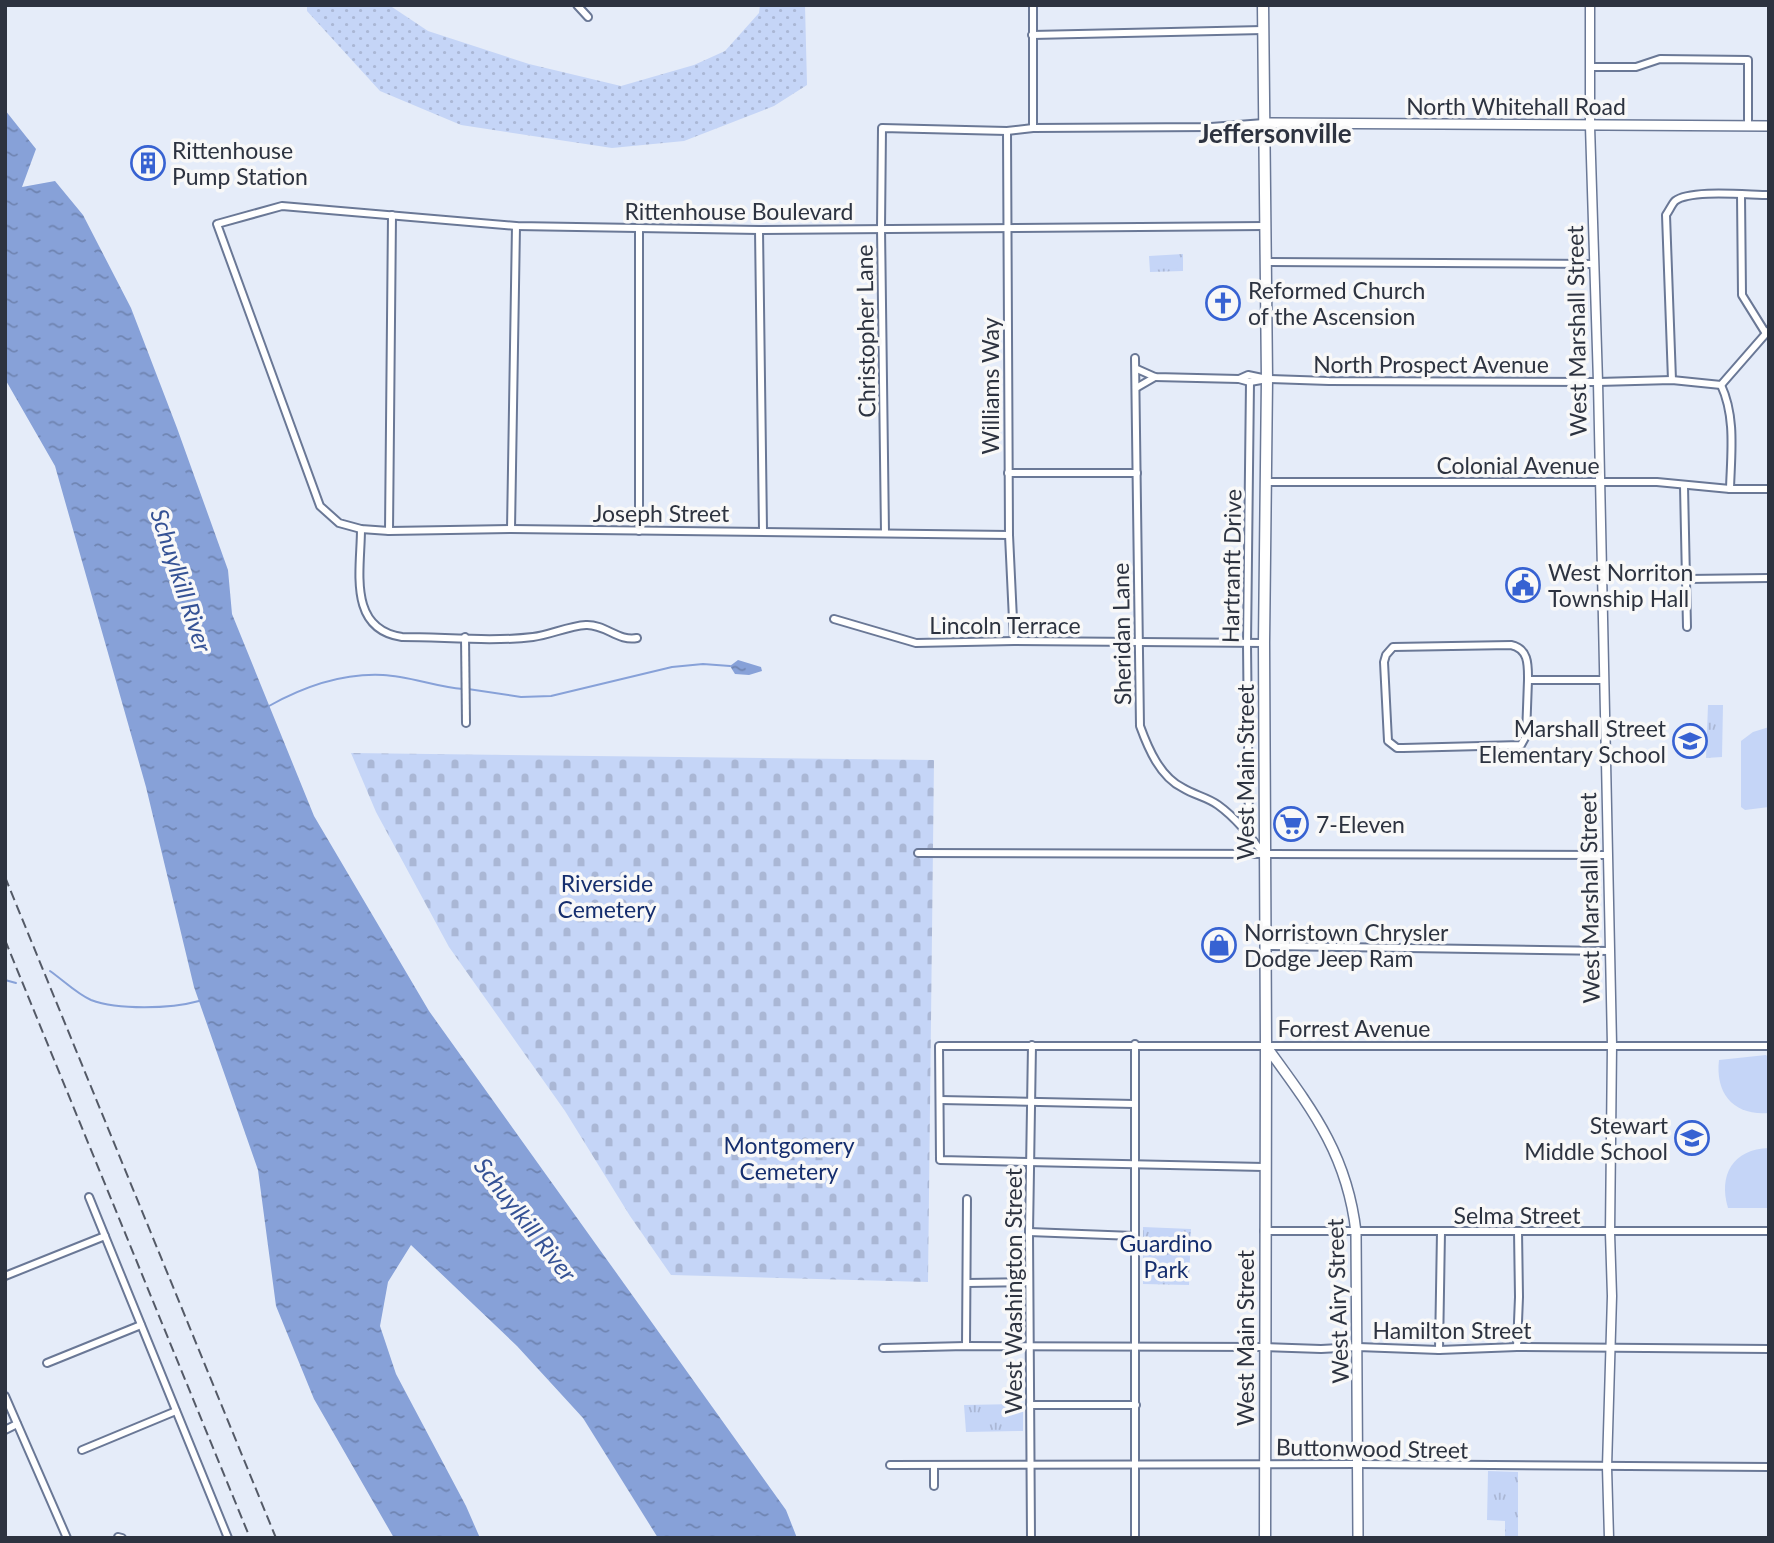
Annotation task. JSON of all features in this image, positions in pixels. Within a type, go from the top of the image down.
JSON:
[{"type":"main road","name":"West Main Street","points":[[1263,5],[1267,379],[1264,643],[1265,1538]]},
{"type":"main road","name":"North Whitehall Road","points":[[1264,123],[1769,126]]},
{"type":"main road","name":"West Airy Street","points":[[1266,1045],[1315,1116],[1338,1156],[1353,1202],[1358,1347],[1358,1538]]},
{"type":"street","points":[[577,5],[588,17]]},
{"type":"street","points":[[1032,128],[1033,5]]},
{"type":"street","name":"West Marshall Street","points":[[1590,5],[1590,126],[1612,1045],[1612,1296],[1607,1467],[1609,1538]]},
{"type":"street","points":[[1032,34],[1263,30]]},
{"type":"street","points":[[1590,66],[1636,67],[1660,59],[1748,60],[1748,126]]},
{"type":"street","points":[[1007,131],[1032,128],[1211,127],[1264,123]]},
{"type":"street","name":"Christopher Lane","points":[[885,533],[882,128],[1007,131]]},
{"type":"street","name":"Williams Way","points":[[1007,131],[1008,473],[1014,641]]},
{"type":"street","points":[[1672,380],[1666,215],[1674,202],[1685,196],[1701,193],[1769,195]]},
{"type":"street","points":[[1730,489],[1731,431],[1728,401],[1721,385],[1767,331],[1742,295],[1741,195]]},
{"type":"street","name":"Rittenhouse Boulevard","points":[[320,506],[217,224],[282,206],[516,226],[759,230],[1265,226]]},
{"type":"street","points":[[388,531],[391,215]]},
{"type":"street","points":[[511,529],[516,226]]},
{"type":"street","points":[[639,228],[639,531]]},
{"type":"street","points":[[759,230],[763,530]]},
{"type":"street","points":[[1265,262],[1594,264]]},
{"type":"street","name":"Sheridan Lane","points":[[1135,358],[1140,726],[1153,754],[1171,779],[1183,789],[1208,798],[1220,806],[1265,854]]},
{"type":"street","points":[[1137,369],[1155,377],[1239,379],[1250,382],[1267,379]]},
{"type":"street","points":[[1239,379],[1248,375],[1267,379]]},
{"type":"street","points":[[1136,388],[1155,377]]},
{"type":"street","name":"North Prospect Avenue","points":[[1267,379],[1329,382],[1598,383],[1672,380],[1721,385]]},
{"type":"street","name":"Hartranft Drive","points":[[1248,834],[1250,382]]},
{"type":"street","points":[[1008,473],[1137,473]]},
{"type":"street","name":"Colonial Avenue","points":[[1267,482],[1657,482],[1730,489],[1769,489]]},
{"type":"street","points":[[1684,486],[1687,627]]},
{"type":"street","name":"Joseph Street","points":[[320,506],[340,523],[361,529],[388,531],[763,530],[1009,535]]},
{"type":"street","points":[[361,529],[360,600],[365,613],[374,624],[395,636],[534,637],[586,625],[608,629],[624,638],[637,638]]},
{"type":"street","points":[[1687,579],[1769,578]]},
{"type":"street","name":"Lincoln Terrace","points":[[834,619],[916,643],[1264,643]]},
{"type":"street","points":[[466,637],[466,723]]},
{"type":"street","points":[[1518,646],[1526,656],[1528,680],[1526,736],[1521,745],[1397,748],[1388,741],[1384,662],[1386,655],[1394,647],[1518,646]]},
{"type":"street","points":[[1528,680],[1604,680]]},
{"type":"street","points":[[918,853],[1606,855]]},
{"type":"street","points":[[1266,946],[1609,950]]},
{"type":"street","points":[[1135,1044],[1135,1538]]},
{"type":"street","name":"Forrest Avenue","points":[[940,1100],[939,1045],[1769,1046]]},
{"type":"street","name":"West Washington Street","points":[[1031,1538],[1029,1232],[1032,1045]]},
{"type":"street","points":[[1134,1104],[940,1100],[940,1160],[1264,1167]]},
{"type":"street","points":[[89,1197],[228,1538]]},
{"type":"street","points":[[966,1346],[967,1199]]},
{"type":"street","name":"Selma Street","points":[[1264,1231],[1769,1231]]},
{"type":"street","points":[[1517,1348],[1520,1297],[1518,1231]]},
{"type":"street","points":[[1029,1232],[1134,1236]]},
{"type":"street","points":[[1439,1350],[1441,1232]]},
{"type":"street","points":[[5,1276],[105,1236]]},
{"type":"street","points":[[967,1283],[1029,1282]]},
{"type":"street","points":[[47,1363],[141,1325]]},
{"type":"street","name":"Hamilton Street","points":[[883,1348],[1769,1349]]},
{"type":"street","points":[[5,1395],[67,1538]]},
{"type":"street","points":[[1030,1405],[1136,1405]]},
{"type":"street","points":[[82,1450],[176,1411]]},
{"type":"street","points":[[5,1430],[17,1424]]},
{"type":"street","name":"Buttonwood Street","points":[[890,1465],[1769,1467]]},
{"type":"street","points":[[934,1465],[934,1486]]},
{"type":"green space","points":[[307,5],[389,5],[428,31],[529,64],[621,86],[694,65],[725,51],[759,13],[760,5],[805,5],[807,85],[774,106],[684,141],[612,148],[461,125],[380,91],[307,11]]},
{"type":"green space","points":[[1183,254],[1183,271],[1150,272],[1149,256]]},
{"type":"green space","points":[[1156,258],[1177,258],[1178,268],[1156,269]]},
{"type":"green space","points":[[1708,705],[1723,705],[1722,757],[1706,758]]},
{"type":"green space","points":[[1769,727],[1769,807],[1745,810],[1741,807],[1741,741],[1753,732]]},
{"type":"green space","name":"Riverside Cemetery","points":[[351,753],[934,760],[928,1282],[671,1275],[630,1216],[565,1111],[449,947],[376,812]]},
{"type":"green space","points":[[1766,1055],[1769,1058],[1769,1113],[1746,1111],[1737,1107],[1724,1093],[1720,1083],[1719,1060]]},
{"type":"green space","points":[[1769,1148],[1769,1208],[1728,1208],[1725,1185],[1731,1166],[1746,1153]]},
{"type":"green space","name":"Guardino Park","points":[[1143,1227],[1191,1229],[1189,1285],[1143,1284]]},
{"type":"green space","points":[[1150,1233],[1166,1233],[1166,1246],[1150,1246]]},
{"type":"green space","points":[[1023,1404],[1023,1431],[966,1432],[964,1405]]},
{"type":"green space","points":[[1488,1471],[1518,1472],[1518,1538],[1505,1538],[1505,1521],[1487,1520]]},
{"type":"water","name":"Schuylkill River","points":[[5,110],[36,149],[22,187],[55,181],[83,215],[131,308],[228,570],[232,614],[314,816],[429,1011],[786,1510],[797,1538],[658,1538],[583,1418],[517,1346],[411,1245],[388,1282],[380,1326],[396,1374],[466,1506],[480,1538],[394,1538],[314,1399],[276,1306],[258,1170],[194,987],[146,787],[55,466],[5,379]]},
{"type":"water","points":[[738,660],[761,667],[762,671],[749,675],[735,674],[730,666]]},
{"type":"waterway","points":[[468,689],[521,697],[551,696],[672,667],[703,664],[730,666]]},
{"type":"waterway","points":[[269,706],[296,693],[353,676],[393,676],[463,689]]},
{"type":"waterway","points":[[50,971],[91,1000],[115,1006],[174,1006],[199,1001]]},
{"type":"waterway","points":[[5,980],[16,983]]},
{"type":"railway","points":[[5,877],[276,1538]]},
{"type":"railway","points":[[5,940],[250,1538]]},
{"type":"place","name":"Rittenhouse Pump Station","points":[[148,163]]},
{"type":"place","name":"Reformed Church of the Ascension","points":[[1223,303]]},
{"type":"place","name":"West Norriton Township Hall","points":[[1523,585]]},
{"type":"place","name":"Marshall Street Elementary School","points":[[1690,741]]},
{"type":"place","name":"7-Eleven","points":[[1291,824]]},
{"type":"place","name":"Norristown Chrysler Dodge Jeep Ram","points":[[1219,945]]},
{"type":"place","name":"Stewart Middle School","points":[[1692,1138]]},
{"type":"district","name":"Jeffersonville","points":[[1275,133]]},
{"type":"park label","name":"Montgomery Cemetery","points":[[789,1158]]}]
